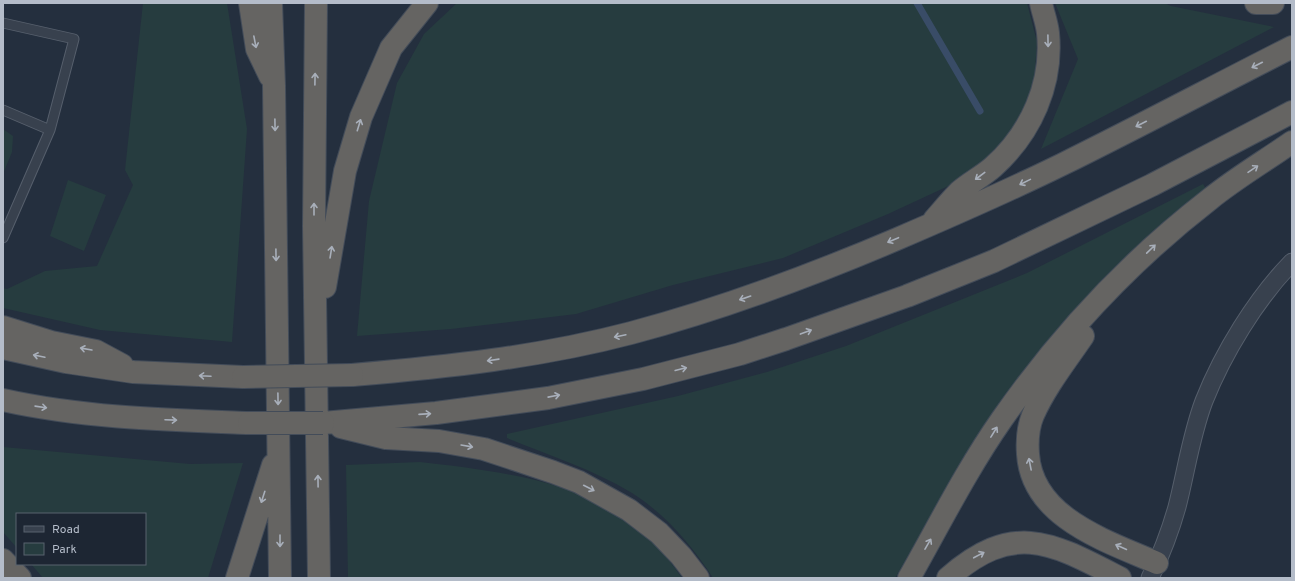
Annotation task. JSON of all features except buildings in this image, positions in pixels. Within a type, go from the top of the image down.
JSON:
[{"type":"highway","points":[[250,3],[257,49],[274,86]]},
{"type":"highway","points":[[271,3],[274,86],[280,578]]},
{"type":"highway","points":[[316,3],[314,226],[319,578]]},
{"type":"highway","points":[[316,346],[345,171],[361,117],[391,48],[427,3]]},
{"type":"highway","points":[[929,225],[959,192],[993,167],[1012,146],[1033,115],[1043,89],[1048,60],[1048,32],[1041,3]]},
{"type":"highway","points":[[1256,3],[1273,3]]},
{"type":"highway","points":[[3,348],[66,362],[133,372],[244,378],[352,375],[437,368],[523,356],[629,334],[678,320],[782,285],[984,202],[1062,165],[1292,48]]},
{"type":"highway","points":[[386,427],[436,413],[555,396],[643,379],[740,354],[786,339],[907,296],[994,261],[1152,185],[1292,112]]},
{"type":"highway","points":[[909,578],[967,475],[1001,420],[1077,323],[1167,233],[1211,198],[1292,142]]},
{"type":"highway","points":[[1127,272],[1046,390],[1032,416],[1027,439],[1029,466],[1040,491],[1057,512],[1076,525],[1153,570]]},
{"type":"highway","points":[[3,327],[51,342],[96,351],[133,372]]},
{"type":"highway","points":[[3,400],[80,412],[141,418],[249,423],[323,423],[386,427],[439,442],[484,449],[579,482],[629,510],[660,533],[681,556],[698,578]]},
{"type":"highway","points":[[237,578],[279,446]]},
{"type":"highway","points":[[948,578],[965,563],[992,549],[1018,543],[1035,542],[1052,546],[1082,558],[1120,578]]},
{"type":"highway","points":[[3,560],[20,578]]},
{"type":"street","points":[[1153,570],[1167,539],[1177,507],[1204,402],[1243,326],[1280,275],[1292,262]]},
{"type":"lane","points":[[3,22],[74,39],[50,130],[3,238]]},
{"type":"lane","points":[[3,110],[50,130]]},
{"type":"green space","points":[[143,3],[227,3],[247,129],[232,342],[100,330],[3,308],[3,288],[7,289],[45,271],[97,266],[133,185],[125,170]]},
{"type":"green space","points":[[457,3],[1027,3],[1037,42],[1034,84],[1016,126],[972,175],[888,214],[783,258],[673,285],[576,314],[451,329],[357,336],[369,201],[397,83],[424,34]]},
{"type":"green space","points":[[1055,3],[1164,3],[1171,6],[1274,27],[1041,149],[1078,59]]},
{"type":"green space","points":[[3,129],[13,136],[12,152],[3,174]]},
{"type":"green space","points":[[68,180],[106,195],[84,251],[50,236]]},
{"type":"green space","points":[[1203,184],[1206,189],[1135,248],[1072,313],[957,473],[895,578],[713,578],[687,542],[667,520],[644,501],[617,484],[602,477],[507,438],[507,434],[678,396],[767,372],[846,346],[1027,273]]},
{"type":"green space","points":[[3,447],[190,464],[243,463],[208,578],[43,578],[32,565],[146,565],[146,513],[16,513],[16,547],[3,532]]},
{"type":"green space","points":[[420,462],[469,468],[520,477],[569,490],[592,499],[614,510],[634,524],[660,549],[682,578],[348,578],[346,465]]},
{"type":"waterway","points":[[917,3],[980,111]]}]
